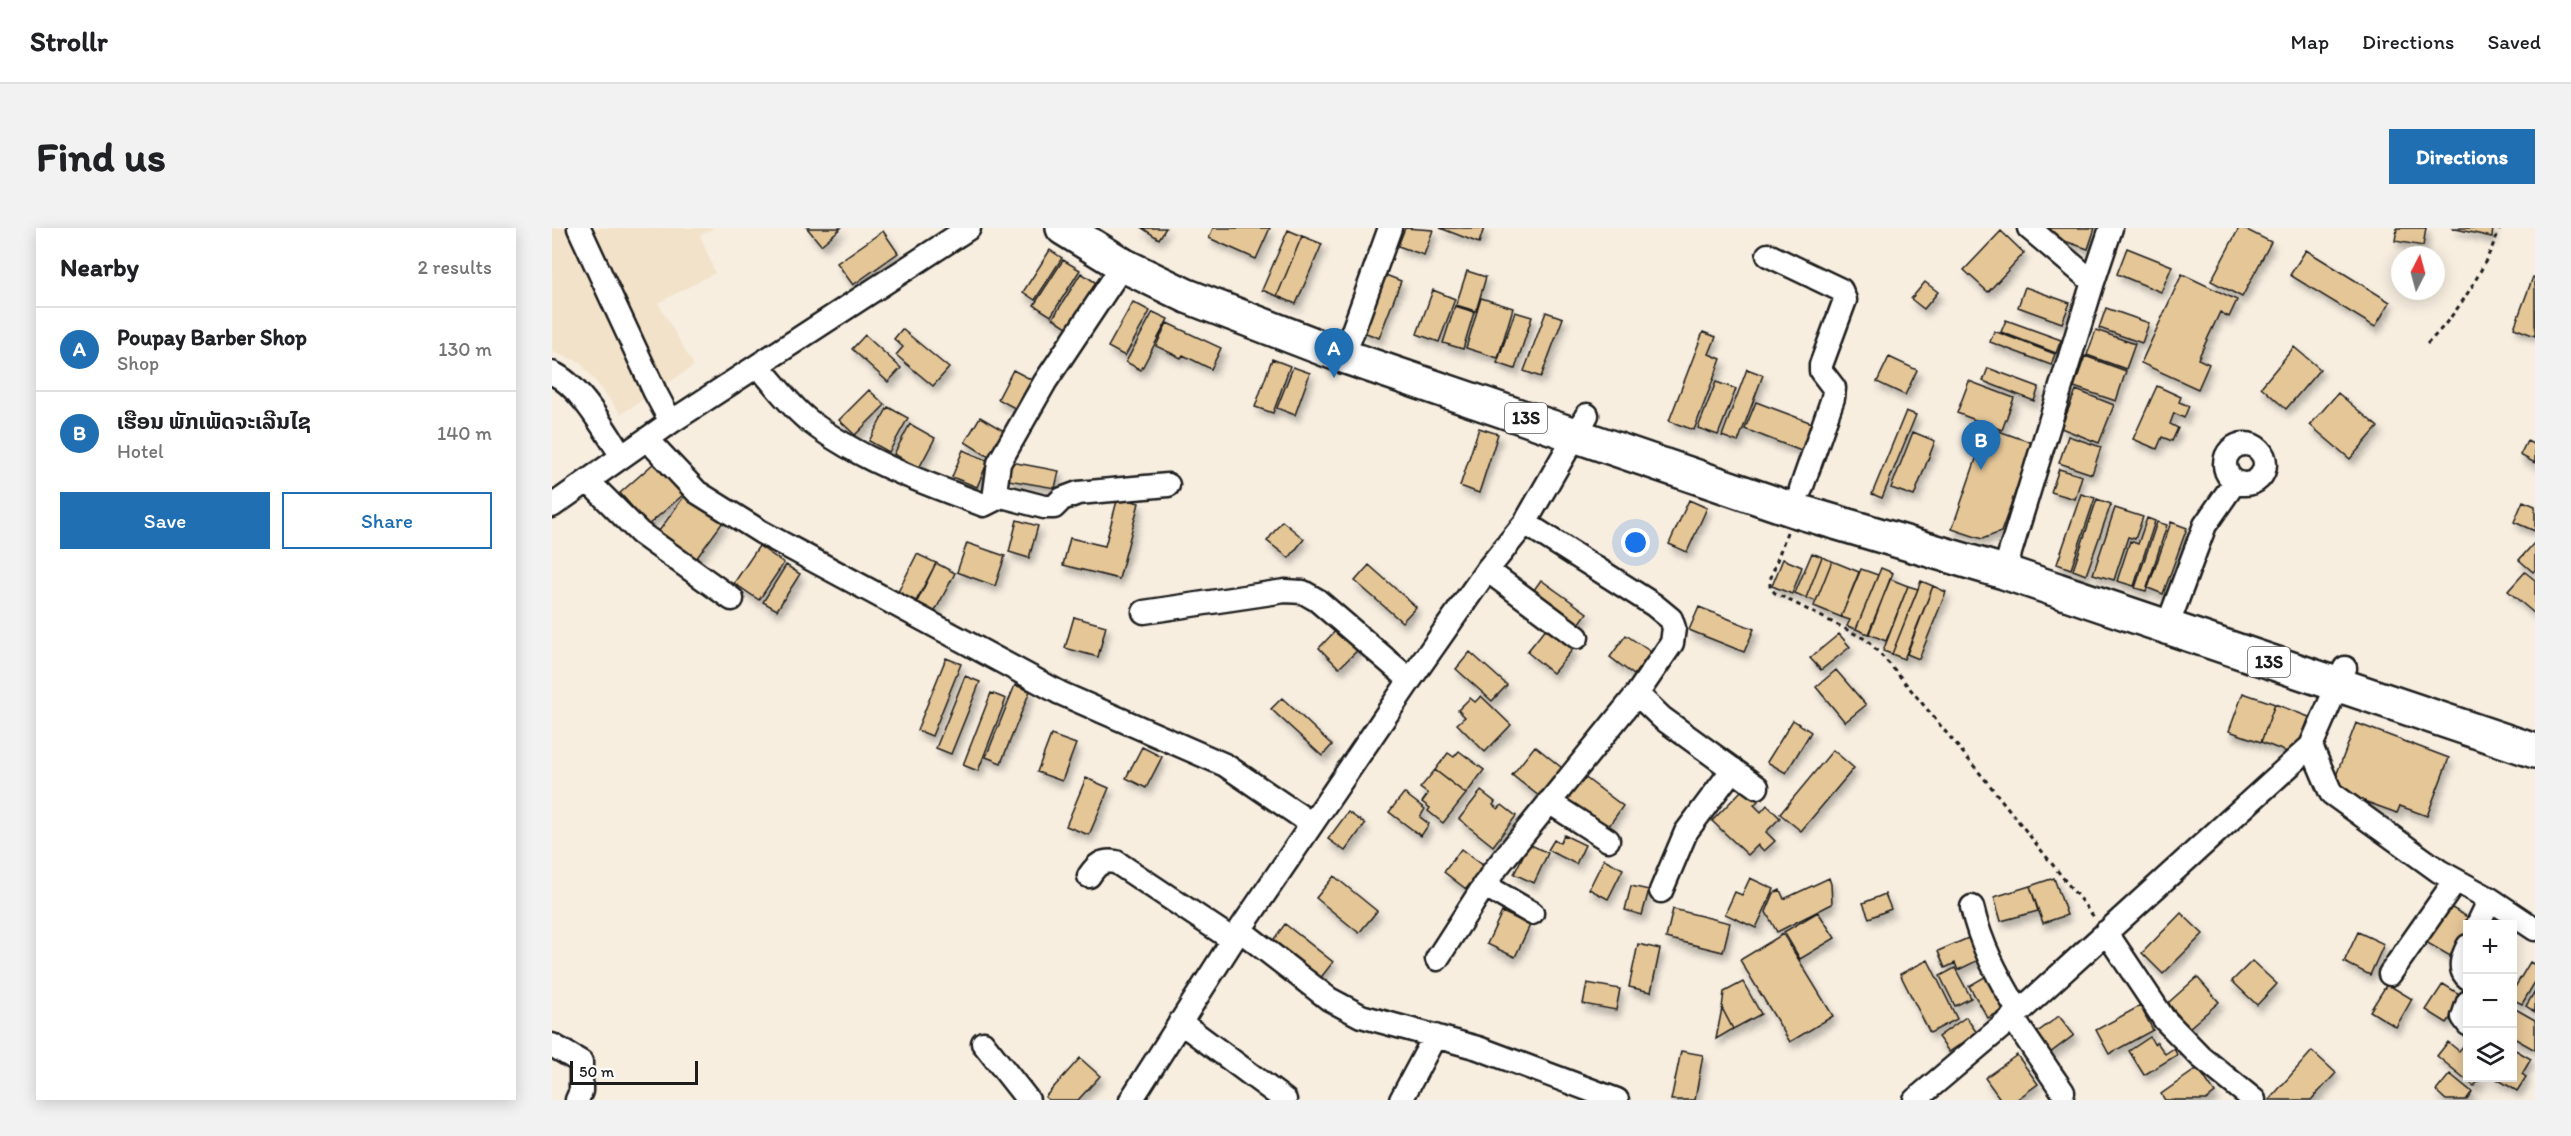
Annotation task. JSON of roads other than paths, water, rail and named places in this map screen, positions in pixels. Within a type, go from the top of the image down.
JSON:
[{"type":"highway","name":"13S","points":[[1063,228],[1123,265],[1187,296],[1277,332],[1581,425]]},
{"type":"highway","name":"13S","points":[[1102,228],[1135,248],[1270,312],[1350,339],[1581,425],[1798,499],[2171,617],[2342,677],[2535,751]]},
{"type":"highway","name":"13S","points":[[2342,677],[2535,730]]},
{"type":"street","points":[[579,228],[671,422]]},
{"type":"street","points":[[552,506],[671,422],[969,228]]},
{"type":"street","points":[[1350,339],[1390,228]]},
{"type":"street","points":[[2029,228],[2092,282]]},
{"type":"street","points":[[2006,563],[2092,282],[2111,228]]},
{"type":"street","points":[[1768,255],[1841,290],[1845,300],[1821,365],[1821,371],[1834,388],[1833,398],[1798,499]]},
{"type":"street","points":[[994,499],[999,463],[1045,382],[1123,265]]},
{"type":"street","points":[[758,366],[807,419],[862,455],[922,482],[984,505],[1002,496],[1044,507],[1054,507],[1062,500],[1078,493],[1168,484]]},
{"type":"street","points":[[552,373],[565,379],[599,421],[622,456]]},
{"type":"street","points":[[1131,1100],[1237,935],[1410,680],[1487,570],[1525,523],[1581,425]]},
{"type":"street","points":[[648,440],[697,492],[761,532],[1060,693],[1225,765],[1312,824]]},
{"type":"street","points":[[589,482],[640,533],[732,598]]},
{"type":"street","points":[[2171,617],[2205,525],[2235,482]]},
{"type":"street","points":[[1437,959],[1484,885],[1637,694],[1672,643],[1674,628],[1671,619],[1654,605],[1525,523]]},
{"type":"street","points":[[1487,570],[1577,637]]},
{"type":"street","points":[[1144,612],[1286,591],[1303,592],[1317,600],[1410,680]]},
{"type":"street","points":[[1915,1100],[2016,1014],[2311,746],[2342,677]]},
{"type":"street","points":[[1637,694],[1662,718],[1757,787]]},
{"type":"street","points":[[2311,746],[2331,793],[2374,826],[2455,881],[2490,899],[2535,928]]},
{"type":"street","points":[[1661,891],[1686,832],[1733,769]]},
{"type":"street","points":[[1549,802],[1608,840]]},
{"type":"street","points":[[1089,876],[1098,864],[1106,861],[1116,862],[1237,935],[1329,999],[1361,1016],[1478,1048],[1589,1095],[1617,1100]]},
{"type":"street","points":[[2390,974],[2455,881]]},
{"type":"street","points":[[1484,885],[1532,913]]},
{"type":"street","points":[[2480,920],[2490,899]]},
{"type":"street","points":[[1972,907],[1978,934],[1992,967],[2016,1014],[2063,1092]]},
{"type":"street","points":[[2106,932],[2164,1019],[2201,1057],[2254,1100]]},
{"type":"street","points":[[2463,955],[2463,974]]},
{"type":"street","points":[[1180,1022],[1285,1100]]},
{"type":"street","points":[[1401,1100],[1435,1036]]},
{"type":"street","points":[[983,1043],[1028,1100]]},
{"type":"street","points":[[552,1045],[581,1062],[581,1091],[577,1100]]},
{"type":"place","name":"Poupay Barber Shop","points":[[1334,378]]},
{"type":"place","name":"ເຮືອນ ພັກເພັດຈະເລີນໄຊ","points":[[1981,470]]}]
